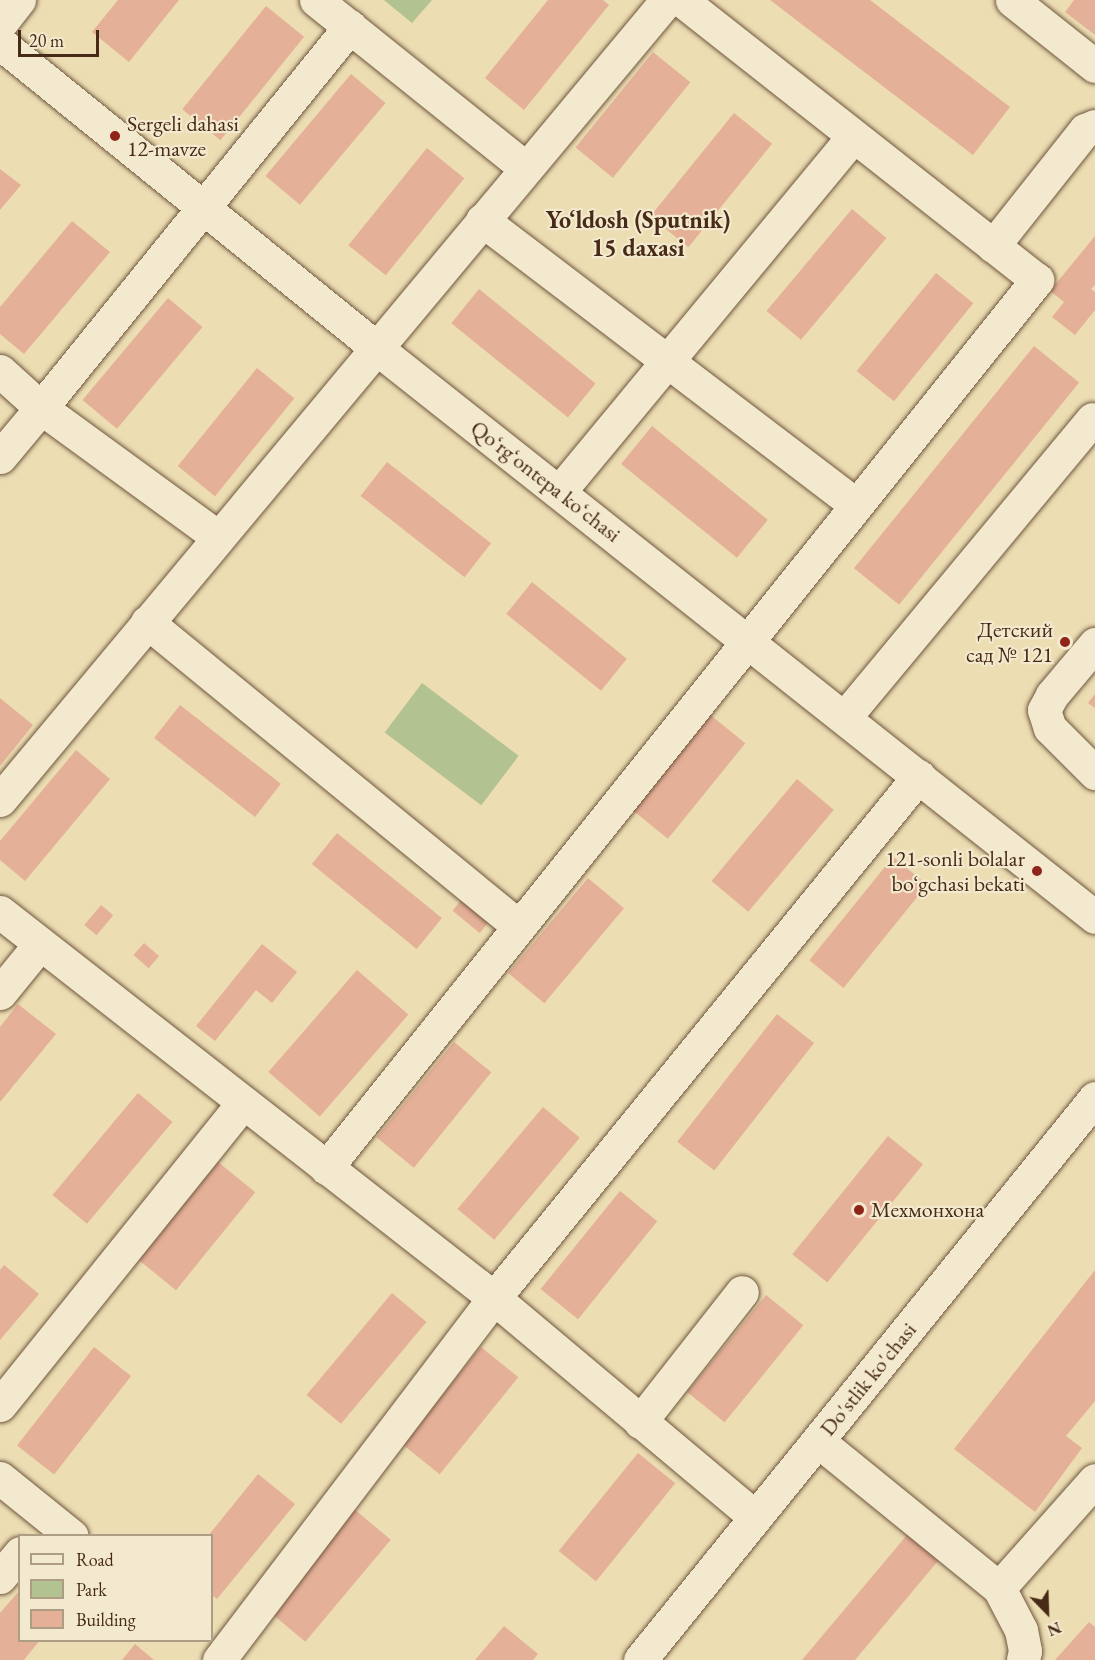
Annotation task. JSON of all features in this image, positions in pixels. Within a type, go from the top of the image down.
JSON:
[{"type":"street","points":[[0,24],[18,0]]},
{"type":"street","points":[[316,0],[526,168]]},
{"type":"street","points":[[0,800],[375,347],[667,0]]},
{"type":"street","points":[[326,1168],[1037,280],[681,0]]},
{"type":"street","points":[[1012,0],[1095,66]]},
{"type":"street","points":[[0,457],[350,27]]},
{"type":"street","name":"Qoʻrgʻontepa koʻchasi","points":[[0,42],[375,347],[1095,917]]},
{"type":"street","points":[[993,246],[1084,130],[1095,126]]},
{"type":"street","points":[[560,492],[854,136]]},
{"type":"street","points":[[482,220],[856,505]]},
{"type":"street","points":[[0,371],[41,408],[218,537]]},
{"type":"street","points":[[845,717],[1092,419]]},
{"type":"street","points":[[147,622],[518,926]]},
{"type":"street","points":[[1095,644],[1052,695],[1044,710],[1050,728],[1095,773]]},
{"type":"street","points":[[219,1654],[494,1298],[919,776]]},
{"type":"street","points":[[0,912],[494,1298],[755,1517]]},
{"type":"street","points":[[0,993],[40,944]]},
{"type":"street","name":"Do'stlik ko'chasi","points":[[640,1660],[1095,1098]]},
{"type":"street","points":[[0,1405],[243,1103]]},
{"type":"street","points":[[640,1422],[742,1292]]},
{"type":"street","points":[[818,1441],[999,1588],[1021,1630],[1025,1652],[1023,1660]]},
{"type":"street","points":[[0,1478],[51,1529]]},
{"type":"street","points":[[999,1588],[1095,1480]]},
{"type":"street","points":[[0,1577],[18,1554]]},
{"type":"green space","points":[[384,0],[432,0],[412,23]]},
{"type":"green space","points":[[422,683],[519,756],[481,805],[385,733]]},
{"type":"building","points":[[118,0],[179,0],[129,62],[92,32]]},
{"type":"building","points":[[548,0],[603,0],[609,5],[524,110],[485,78]]},
{"type":"building","points":[[770,0],[870,0],[1010,107],[973,155]]},
{"type":"building","points":[[1074,0],[1095,0],[1095,35],[1065,12]]},
{"type":"building","points":[[266,6],[304,37],[220,140],[182,109]]},
{"type":"building","points":[[653,52],[690,82],[613,178],[576,148]]},
{"type":"building","points":[[351,74],[385,103],[300,205],[266,176]]},
{"type":"building","points":[[734,113],[772,144],[688,247],[650,216]]},
{"type":"building","points":[[427,148],[464,178],[386,275],[348,245]]},
{"type":"building","points":[[0,169],[21,185],[0,210]]},
{"type":"building","points":[[852,209],[886,238],[801,340],[767,311]]},
{"type":"building","points":[[72,221],[110,252],[24,354],[0,334],[0,307]]},
{"type":"building","points":[[1095,236],[1095,285],[1091,289],[1095,292],[1095,310],[1075,335],[1052,317],[1064,302],[1050,291]]},
{"type":"building","points":[[936,273],[973,303],[894,401],[857,371]]},
{"type":"building","points":[[479,289],[596,383],[568,418],[451,323]]},
{"type":"building","points":[[168,298],[202,327],[117,429],[83,400]]},
{"type":"building","points":[[1034,346],[1079,383],[899,605],[854,568]]},
{"type":"building","points":[[257,368],[294,398],[215,496],[178,466]]},
{"type":"building","points":[[652,426],[768,520],[737,558],[621,464]]},
{"type":"building","points":[[387,462],[491,543],[465,577],[361,496]]},
{"type":"building","points":[[532,582],[627,659],[601,691],[506,614]]},
{"type":"building","points":[[1095,694],[1095,708],[1088,703]]},
{"type":"building","points":[[0,698],[33,725],[0,766]]},
{"type":"building","points":[[180,705],[281,784],[255,817],[154,738]]},
{"type":"building","points":[[708,713],[745,743],[668,839],[631,809]]},
{"type":"building","points":[[76,750],[110,779],[25,881],[0,860],[0,841]]},
{"type":"building","points":[[797,779],[834,810],[748,912],[712,881]]},
{"type":"building","points":[[337,833],[442,918],[417,949],[312,864]]},
{"type":"building","points":[[893,857],[927,885],[843,988],[809,960]]},
{"type":"building","points":[[588,878],[624,908],[544,1003],[508,973]]},
{"type":"building","points":[[467,893],[494,915],[480,933],[453,911]]},
{"type":"building","points":[[101,905],[113,915],[97,935],[84,925]]},
{"type":"building","points":[[144,943],[159,956],[149,968],[134,955]]},
{"type":"building","points":[[262,944],[297,972],[272,1003],[256,990],[215,1041],[196,1026]]},
{"type":"building","points":[[357,970],[408,1015],[320,1116],[268,1072]]},
{"type":"building","points":[[18,1004],[56,1034],[0,1102],[0,1027]]},
{"type":"building","points":[[777,1014],[814,1043],[714,1171],[677,1142]]},
{"type":"building","points":[[454,1042],[491,1072],[414,1168],[377,1138]]},
{"type":"building","points":[[138,1093],[172,1122],[87,1224],[53,1195]]},
{"type":"building","points":[[543,1107],[580,1138],[494,1240],[458,1209]]},
{"type":"building","points":[[888,1136],[923,1164],[827,1282],[792,1254]]},
{"type":"building","points":[[218,1162],[255,1192],[176,1290],[139,1260]]},
{"type":"building","points":[[620,1191],[657,1221],[578,1319],[541,1289]]},
{"type":"building","points":[[4,1265],[39,1294],[0,1340],[0,1270]]},
{"type":"building","points":[[1095,1270],[1095,1401],[1066,1436],[1082,1448],[1035,1512],[954,1449]]},
{"type":"building","points":[[392,1293],[426,1322],[341,1424],[307,1395]]},
{"type":"building","points":[[766,1295],[803,1325],[725,1422],[687,1392]]},
{"type":"building","points":[[94,1347],[131,1376],[54,1474],[17,1446]]},
{"type":"building","points":[[481,1347],[518,1377],[440,1474],[402,1444]]},
{"type":"building","points":[[638,1453],[675,1483],[596,1581],[559,1551]]},
{"type":"building","points":[[258,1474],[295,1504],[217,1599],[213,1596],[213,1534],[210,1534]]},
{"type":"building","points":[[354,1509],[391,1540],[305,1642],[269,1611]]},
{"type":"building","points":[[912,1529],[943,1555],[855,1660],[802,1660]]},
{"type":"building","points":[[18,1592],[18,1642],[38,1642],[24,1660],[0,1660],[0,1613]]},
{"type":"building","points":[[1089,1622],[1095,1627],[1095,1660],[1055,1660]]},
{"type":"building","points":[[504,1626],[538,1654],[533,1660],[475,1660]]},
{"type":"building","points":[[135,1644],[154,1660],[122,1660]]},
{"type":"place","name":"Sergeli dahasi 12-mavze","points":[[115,136]]},
{"type":"place","name":"Детский сад № 121","points":[[1065,642]]},
{"type":"place","name":"121-sonli bolalar boʻgchasi bekati","points":[[1037,871]]},
{"type":"place","name":"Мехмонхона","points":[[859,1210]]},
{"type":"district","name":"Yo‘ldosh (Sputnik) 15 daxasi","points":[[638,234]]}]
